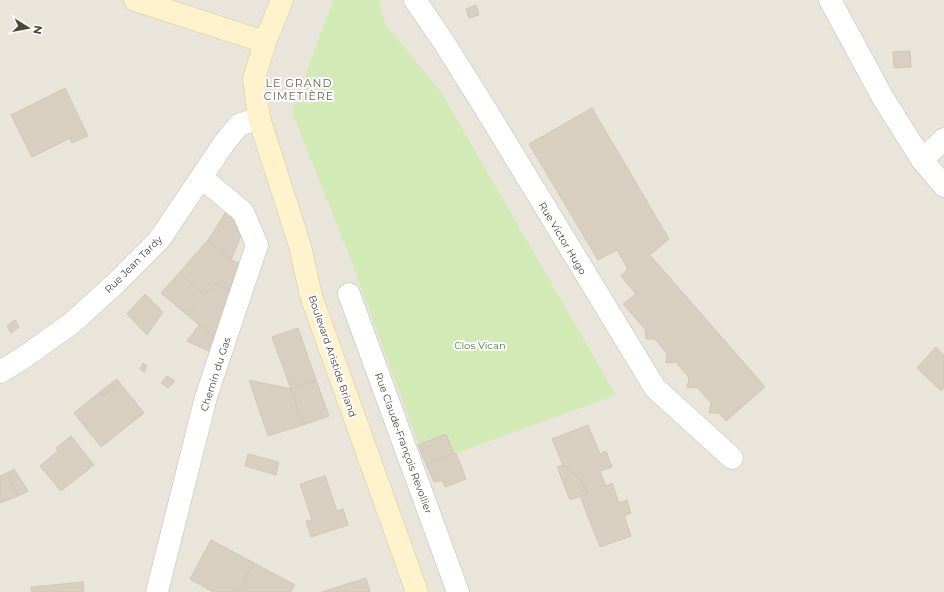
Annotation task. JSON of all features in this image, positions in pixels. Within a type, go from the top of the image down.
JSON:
[{"type":"main road","points":[[134,0],[265,42]]},
{"type":"main road","points":[[259,118],[254,79],[265,42],[282,0]]},
{"type":"main road","name":"Boulevard Aristide Briand","points":[[259,118],[300,246],[311,296],[417,592]]},
{"type":"street","name":"Rue Victor Hugo","points":[[415,0],[481,102],[654,388],[732,458]]},
{"type":"street","points":[[830,0],[883,98],[922,160],[944,186]]},
{"type":"street","name":"Rue Jean Tardy","points":[[0,372],[23,358],[72,323],[116,283],[159,240],[225,142],[239,125],[259,118]]},
{"type":"street","points":[[922,160],[944,139]]},
{"type":"street","name":"Chemin du Gas","points":[[157,592],[206,397],[257,245],[243,212],[202,178]]},
{"type":"street","name":"Rue Claude-François Revollier","points":[[349,294],[458,592]]},
{"type":"shaded area","points":[[0,0],[944,0],[944,592],[0,592]]},
{"type":"green space","name":"Clos Vican","points":[[333,0],[379,0],[385,24],[441,92],[616,395],[426,464],[351,260],[292,112]]},
{"type":"building","points":[[476,5],[479,15],[469,18],[466,9]]},
{"type":"building","points":[[910,51],[911,67],[894,68],[893,52]]},
{"type":"building","points":[[65,88],[88,136],[72,143],[70,138],[32,157],[11,115]]},
{"type":"building","points":[[592,108],[669,239],[650,255],[765,387],[726,421],[719,413],[709,413],[711,403],[697,387],[687,388],[689,378],[676,362],[666,363],[667,354],[655,339],[646,339],[645,329],[623,304],[636,294],[621,276],[628,269],[617,250],[598,260],[529,144]]},
{"type":"building","points":[[227,210],[245,226],[231,260],[208,240]]},
{"type":"building","points":[[208,240],[231,260],[241,264],[231,291],[215,283],[205,295],[179,273]]},
{"type":"building","points":[[179,273],[205,295],[187,315],[161,293]]},
{"type":"building","points":[[215,283],[231,291],[215,338],[187,315]]},
{"type":"building","points":[[145,294],[163,312],[147,335],[127,314]]},
{"type":"building","points":[[15,320],[19,327],[11,333],[7,326]]},
{"type":"building","points":[[199,325],[215,338],[211,352],[187,341]]},
{"type":"building","points":[[298,328],[316,380],[291,389],[272,337]]},
{"type":"building","points":[[936,347],[944,355],[944,388],[941,391],[917,368]]},
{"type":"building","points":[[143,363],[147,366],[144,372],[140,369]]},
{"type":"building","points":[[167,376],[175,381],[168,388],[161,383]]},
{"type":"building","points":[[117,379],[120,383],[103,396],[100,392]]},
{"type":"building","points":[[249,380],[291,389],[303,425],[268,436]]},
{"type":"building","points":[[316,380],[329,416],[303,425],[291,389]]},
{"type":"building","points":[[120,383],[144,413],[101,447],[74,413],[100,392],[103,396]]},
{"type":"building","points":[[588,425],[600,454],[606,451],[612,467],[600,471],[606,486],[612,483],[619,503],[627,500],[631,513],[624,516],[631,536],[600,547],[580,496],[587,494],[581,479],[563,465],[552,439]]},
{"type":"building","points":[[446,434],[454,454],[426,464],[418,445]]},
{"type":"building","points":[[71,436],[94,465],[61,491],[40,466],[58,451],[56,448]]},
{"type":"building","points":[[456,453],[466,479],[445,487],[442,480],[434,482],[426,464]]},
{"type":"building","points":[[248,454],[279,462],[276,475],[245,466]]},
{"type":"building","points":[[563,465],[581,479],[587,494],[570,500],[557,467]]},
{"type":"building","points":[[14,469],[28,491],[18,496],[7,473]]},
{"type":"building","points":[[7,473],[18,496],[0,503],[0,476]]},
{"type":"building","points":[[325,476],[337,511],[343,509],[348,525],[311,537],[306,521],[312,520],[300,484]]},
{"type":"building","points":[[211,540],[254,563],[238,592],[213,592],[190,579]]},
{"type":"building","points":[[254,563],[295,585],[291,592],[238,592]]},
{"type":"building","points":[[366,578],[370,592],[322,592]]},
{"type":"building","points":[[83,582],[84,592],[32,592],[31,587]]},
{"type":"district","name":"LE GRAND CIMETIÈRE","points":[[299,89]]}]
